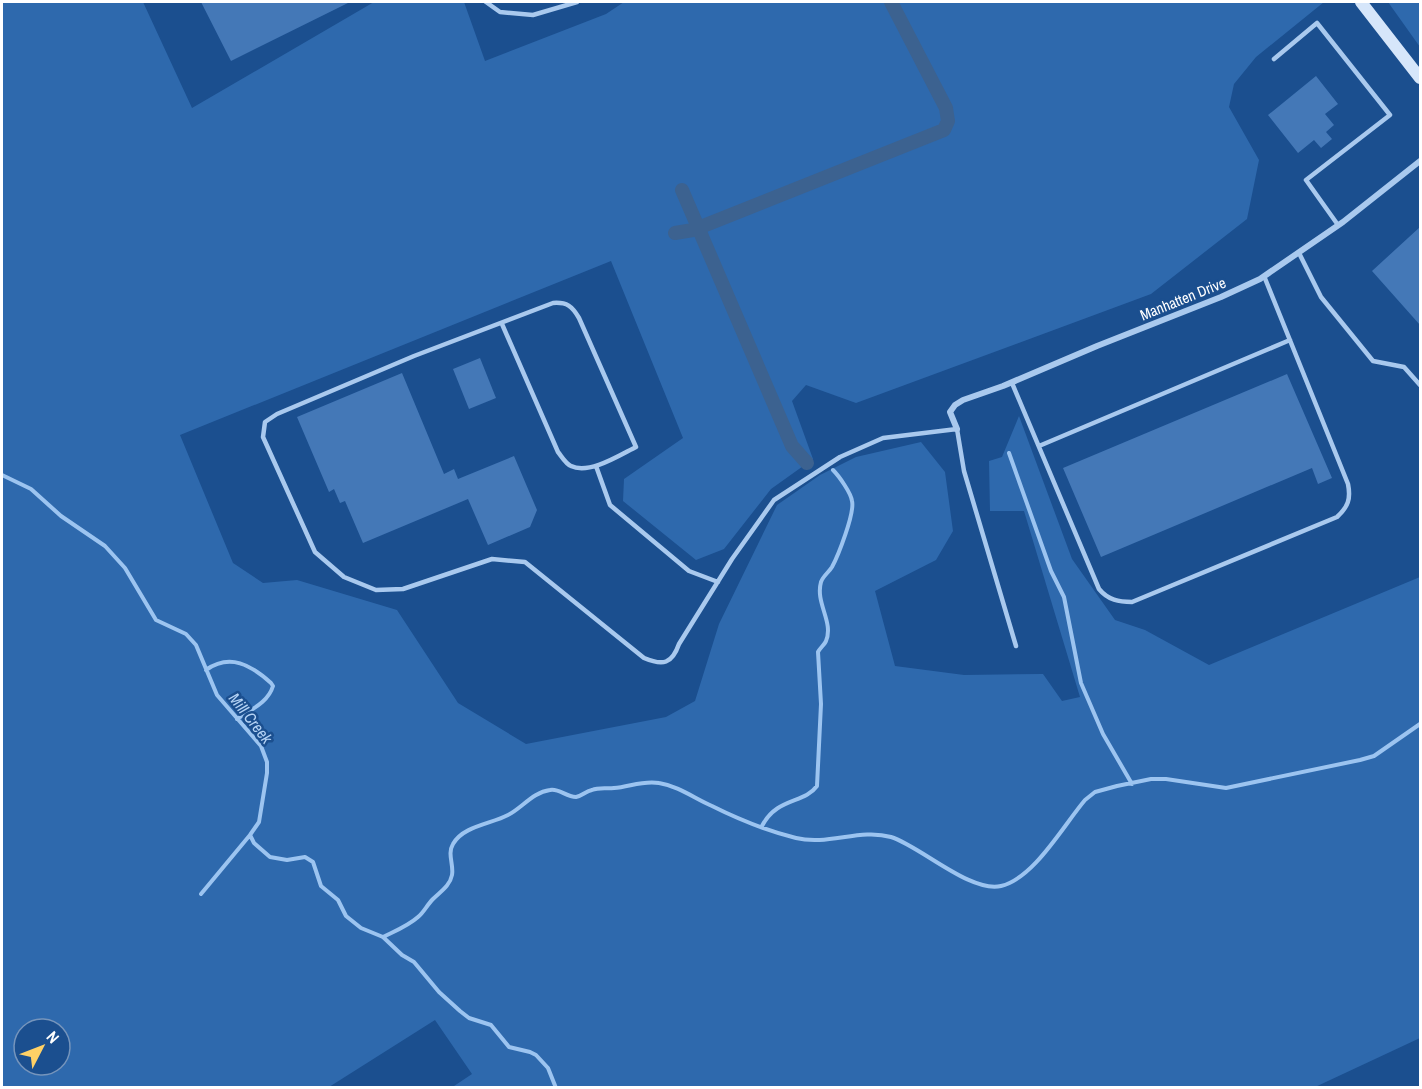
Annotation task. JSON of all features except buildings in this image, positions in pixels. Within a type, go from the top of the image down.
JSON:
[{"type":"street","points":[[1361,2],[1420,78]]},
{"type":"street","name":"Manhatten Drive","points":[[957,429],[950,412],[963,400],[1012,383],[1087,350],[1211,302],[1264,276],[1338,225],[1420,161]]},
{"type":"lane","points":[[486,2],[500,12],[533,15],[577,2]]},
{"type":"lane","points":[[1274,59],[1317,23],[1390,115],[1306,180],[1338,225]]},
{"type":"lane","points":[[1299,253],[1321,297],[1373,361],[1404,367],[1420,385]]},
{"type":"lane","points":[[1012,383],[1099,589],[1111,599],[1132,602],[1326,522],[1337,517],[1345,509],[1350,497],[1348,484],[1264,276]]},
{"type":"lane","points":[[502,324],[558,452],[572,467],[596,466],[636,447],[573,308],[564,302],[553,303],[414,356],[277,414],[266,423],[263,437],[315,552],[344,577],[376,590],[403,589],[492,559],[525,562],[644,658],[657,663],[667,662],[675,653],[732,559],[774,500],[831,463],[883,438],[957,429],[964,471],[1016,646]]},
{"type":"lane","points":[[1040,446],[1290,340]]},
{"type":"lane","points":[[596,466],[610,505],[689,571],[718,582]]},
{"type":"shaded area","points":[[2,2],[143,2],[192,108],[374,2],[464,2],[485,61],[606,14],[624,2],[1324,2],[1256,57],[1234,84],[1229,107],[1259,160],[1247,219],[1151,294],[856,403],[806,385],[792,401],[813,459],[771,489],[724,549],[696,560],[623,501],[624,479],[683,438],[611,261],[180,435],[233,563],[263,583],[297,580],[397,610],[458,703],[526,744],[666,717],[695,701],[719,624],[777,505],[820,475],[856,457],[921,442],[945,472],[953,531],[936,560],[875,591],[895,666],[964,675],[1043,674],[1062,701],[1080,697],[1024,511],[990,511],[989,461],[1002,457],[1019,416],[1072,559],[1115,620],[1145,630],[1209,665],[1420,577],[1420,1038],[1313,1088],[451,1088],[472,1074],[435,1020],[329,1087],[2,1087]]},
{"type":"shaded area","points":[[1388,2],[1420,2],[1420,47]]},
{"type":"waterway","points":[[675,233],[693,230],[944,130],[948,121],[946,108],[891,2]]},
{"type":"waterway","points":[[682,190],[792,446],[807,463]]},
{"type":"waterway","points":[[1009,453],[1051,571],[1064,597],[1081,683],[1103,734],[1132,784]]},
{"type":"waterway","points":[[762,826],[775,810],[805,796],[817,786],[821,704],[818,652],[828,634],[820,597],[821,582],[832,567],[842,544],[852,507],[849,494],[833,470]]},
{"type":"waterway","name":"Mill Creek","points":[[2,475],[31,489],[61,516],[105,546],[125,568],[156,620],[186,634],[196,645],[217,695],[261,746],[267,762],[267,773],[259,822],[201,894]]},
{"type":"waterway","points":[[206,670],[223,662],[240,663],[256,671],[273,686],[263,702],[237,719]]},
{"type":"waterway","points":[[383,937],[414,920],[447,886],[452,875],[451,848],[463,833],[508,815],[544,791],[556,790],[576,797],[597,789],[647,782],[659,783],[679,789],[743,820],[796,838],[820,840],[868,834],[891,837],[975,883],[1001,886],[1025,873],[1047,850],[1085,800],[1095,792],[1151,779],[1226,788],[1360,760],[1374,756],[1420,724]]},
{"type":"waterway","name":"Mill Creek","points":[[250,835],[254,843],[270,857],[287,860],[305,857],[313,862],[321,886],[338,900],[346,916],[361,928],[383,937],[402,955],[414,962],[439,992],[469,1018],[491,1025],[509,1047],[536,1055],[548,1068],[556,1088]]}]
